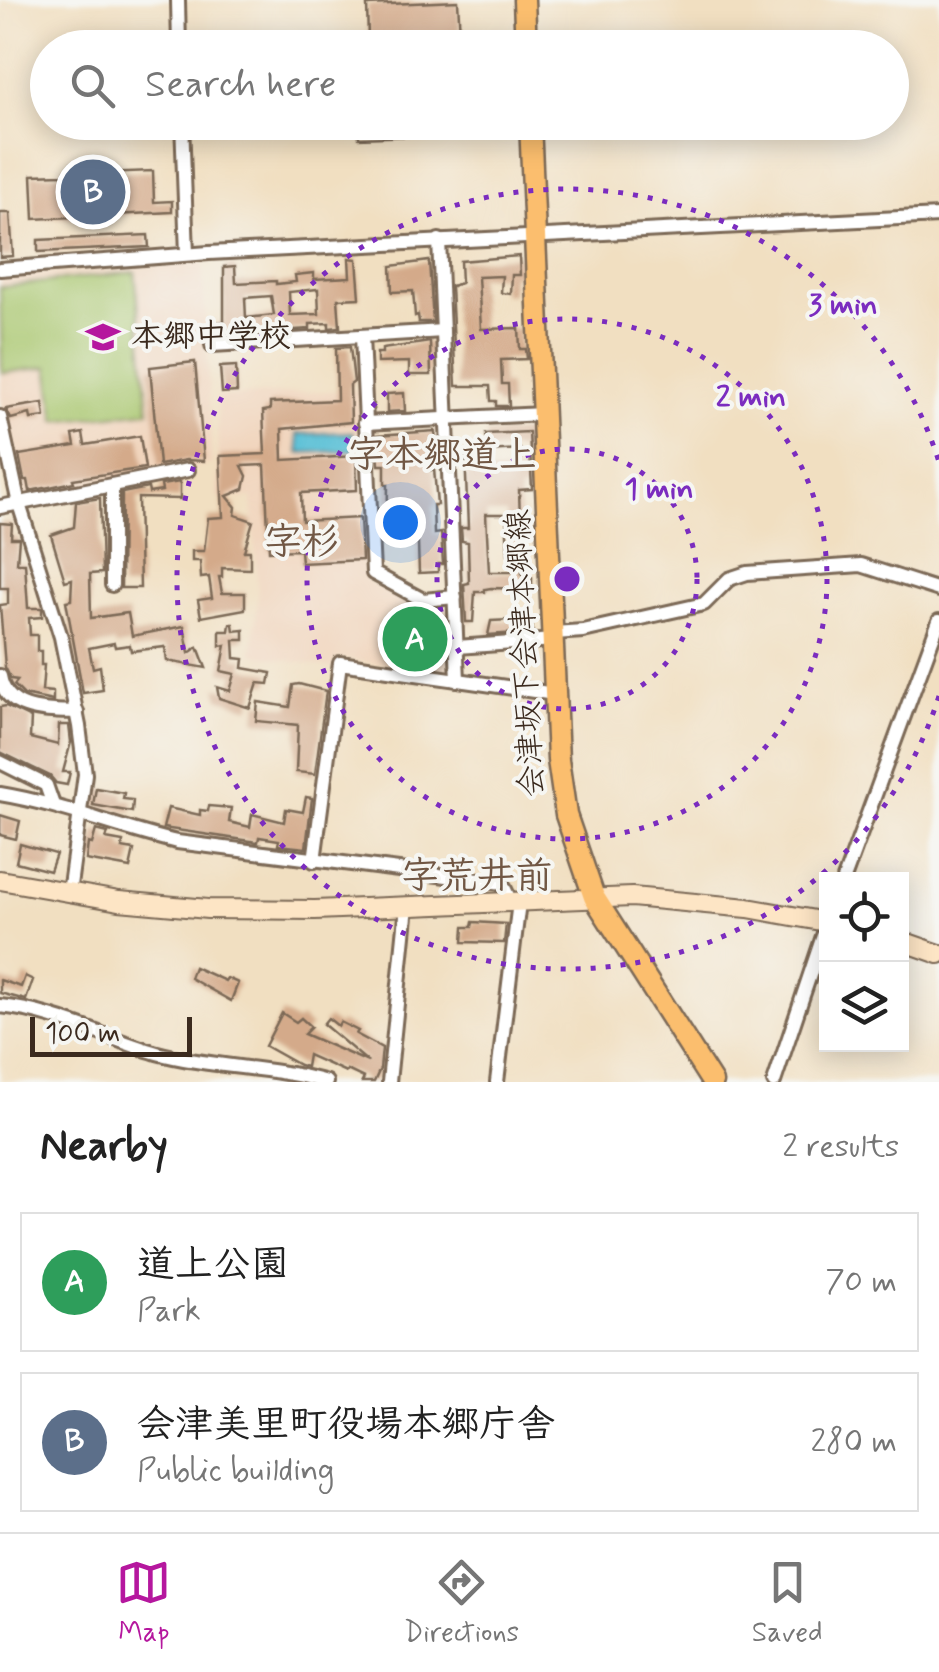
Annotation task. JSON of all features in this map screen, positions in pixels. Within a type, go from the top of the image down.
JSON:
[{"type":"main road","points":[[524,0],[525,30]]},
{"type":"main road","name":"会津坂下会津本郷線","points":[[531,140],[558,760],[566,815],[594,897],[712,1082]]},
{"type":"main road","points":[[0,880],[70,893],[208,909],[408,906],[594,897],[681,900],[819,923]]},
{"type":"main road","points":[[909,943],[939,954]]},
{"type":"street","points":[[178,0],[179,30]]},
{"type":"street","points":[[183,140],[187,254]]},
{"type":"street","points":[[0,269],[187,254],[939,216]]},
{"type":"street","points":[[439,240],[458,680]]},
{"type":"street","points":[[212,345],[443,331]]},
{"type":"street","points":[[362,336],[373,573],[422,600],[455,598]]},
{"type":"street","points":[[365,423],[543,414]]},
{"type":"street","points":[[0,418],[4,453],[61,637],[77,712],[85,774],[70,893]]},
{"type":"street","points":[[0,508],[188,470]]},
{"type":"street","points":[[112,486],[112,585]]},
{"type":"street","points":[[457,647],[584,631],[704,604],[729,579],[747,573],[861,564],[939,590]]},
{"type":"street","points":[[847,872],[939,621]]},
{"type":"street","points":[[314,862],[340,663],[555,694]]},
{"type":"street","points":[[0,676],[2,688],[26,709],[77,712]]},
{"type":"street","points":[[0,762],[46,784],[53,805]]},
{"type":"street","points":[[0,794],[53,805],[177,842],[502,883],[515,902],[497,1082]]},
{"type":"street","points":[[389,1082],[408,906]]},
{"type":"street","points":[[774,1082],[819,945]]},
{"type":"street","points":[[0,1006],[24,1008],[160,1054],[326,1082]]},
{"type":"shaded area","name":"本郷中学校","points":[[203,262],[212,464],[21,501],[0,394],[0,280],[20,275]]},
{"type":"shaded area","points":[[360,390],[368,582],[419,608],[450,607],[450,674],[336,658],[333,668],[252,654],[258,597],[252,498],[217,497],[218,397]]},
{"type":"green space","points":[[135,272],[149,411],[56,421],[48,367],[2,373],[0,287]]},
{"type":"water","points":[[353,432],[354,451],[299,453],[297,434]]},
{"type":"building","points":[[458,1],[460,30],[368,30],[367,5]]},
{"type":"building","points":[[70,164],[75,174],[153,171],[154,202],[172,201],[172,212],[34,219],[32,175],[63,174]]},
{"type":"building","points":[[0,213],[10,213],[13,256],[0,257]]},
{"type":"building","points":[[148,235],[149,247],[38,252],[38,240]]},
{"type":"building","points":[[519,256],[520,275],[512,275],[511,294],[501,293],[502,276],[478,277],[481,329],[519,328],[520,349],[526,349],[527,359],[501,360],[502,384],[508,384],[509,406],[496,406],[496,401],[491,401],[490,386],[456,386],[451,286],[461,283],[460,261]]},
{"type":"building","points":[[349,258],[357,259],[360,298],[338,299],[340,327],[310,324],[310,329],[218,335],[218,322],[224,322],[224,267],[235,266],[236,283],[296,282],[295,275],[314,273],[314,279],[350,277]],"holes":[[[318,289],[319,314],[290,315],[289,292]],[[271,296],[274,315],[246,318],[245,298]]]},
{"type":"building","points":[[429,261],[433,322],[419,322],[413,291],[392,292],[391,266]]},
{"type":"building","points":[[430,342],[431,375],[409,375],[409,362],[377,363],[377,353],[382,353],[382,349]]},
{"type":"building","points":[[350,347],[354,382],[350,385],[351,422],[282,429],[283,460],[356,456],[357,490],[301,493],[302,521],[360,518],[362,560],[301,563],[300,550],[269,551],[265,465],[242,466],[247,476],[244,489],[227,496],[236,507],[235,515],[253,521],[244,551],[250,551],[250,569],[222,568],[219,577],[222,593],[245,593],[245,609],[201,617],[198,600],[212,598],[209,577],[201,578],[200,561],[192,561],[192,551],[204,551],[208,518],[223,517],[220,456],[265,454],[263,411],[270,410],[270,403],[337,400],[336,348]]},
{"type":"building","points":[[195,362],[204,461],[159,465],[150,367]]},
{"type":"building","points":[[236,366],[237,392],[222,393],[220,367]]},
{"type":"building","points":[[404,393],[405,411],[387,412],[387,394]]},
{"type":"building","points":[[43,403],[45,417],[31,419],[30,414],[11,419],[6,409]]},
{"type":"building","points":[[435,431],[436,444],[431,444],[437,505],[433,505],[434,534],[441,533],[443,564],[438,564],[438,572],[419,573],[418,543],[387,543],[388,484],[385,465],[379,465],[377,435]]},
{"type":"building","points":[[529,432],[532,489],[519,490],[520,520],[524,520],[522,574],[532,578],[532,589],[491,588],[475,592],[473,622],[466,622],[468,542],[462,541],[461,528],[468,528],[465,451],[483,450],[484,473],[521,471],[520,449],[487,451],[486,434]],"holes":[[[486,514],[506,514],[508,554],[514,554],[513,572],[489,572]]]},
{"type":"building","points":[[83,433],[85,445],[140,436],[145,468],[73,479],[74,482],[30,491],[19,455],[75,446],[73,435]]},
{"type":"building","points":[[180,482],[180,499],[138,498],[140,588],[121,588],[122,493],[148,488],[149,493],[162,491],[161,485]]},
{"type":"building","points":[[100,498],[102,573],[90,574],[91,618],[128,613],[132,636],[184,626],[189,653],[198,647],[206,668],[167,661],[165,647],[131,651],[130,645],[115,647],[114,643],[89,648],[93,668],[100,666],[103,690],[83,693],[66,601],[71,600],[72,579],[65,581],[51,535],[74,527],[76,502]]},
{"type":"building","points":[[0,523],[12,524],[11,538],[19,538],[17,563],[25,563],[28,608],[42,608],[42,617],[29,618],[30,635],[37,635],[37,651],[41,651],[44,665],[42,691],[53,692],[53,701],[24,695],[14,685],[18,680],[11,679],[5,667],[0,605],[8,604],[8,588],[0,588]]},
{"type":"building","points":[[532,619],[533,632],[488,635],[491,621]]},
{"type":"building","points":[[230,624],[234,631],[244,630],[244,640],[234,640],[235,658],[244,659],[243,668],[271,673],[269,684],[258,683],[250,708],[219,698],[217,687],[230,691],[235,674],[221,671],[226,645],[220,646],[220,631],[229,631]]},
{"type":"building","points":[[293,685],[326,691],[315,774],[296,772],[298,725],[256,721],[258,702],[290,707]]},
{"type":"building","points":[[0,707],[31,718],[30,738],[58,745],[59,725],[69,725],[71,742],[63,772],[70,772],[67,785],[56,783],[50,776],[0,752]]},
{"type":"building","points":[[96,788],[124,793],[123,799],[133,800],[132,812],[93,805]]},
{"type":"building","points":[[306,797],[312,798],[306,848],[278,845],[279,840],[259,837],[258,842],[163,828],[168,808],[200,815],[200,810],[208,811],[209,806],[231,808],[229,822],[250,827],[252,814],[284,822],[286,809],[303,812]]},
{"type":"building","points":[[0,815],[20,821],[16,839],[0,835]]},
{"type":"building","points":[[96,830],[108,833],[106,839],[123,842],[122,848],[134,850],[130,868],[86,860],[88,843],[92,844]]},
{"type":"building","points":[[20,844],[56,854],[50,871],[16,862]]},
{"type":"building","points":[[473,922],[506,924],[504,943],[463,942],[464,927],[472,927]]},
{"type":"building","points":[[194,967],[238,983],[231,1001],[190,978]]},
{"type":"building","points":[[25,976],[33,980],[26,1000],[0,993],[0,980],[21,987]]},
{"type":"building","points":[[282,1013],[296,1022],[301,1018],[311,1027],[304,1034],[368,1062],[323,1024],[328,1018],[338,1026],[340,1022],[358,1031],[356,1034],[382,1048],[374,1082],[362,1082],[364,1078],[308,1055],[306,1067],[299,1065],[265,1046]]},
{"type":"place","name":"会津美里町役場本郷庁舎","points":[[93,192]]},
{"type":"place","name":"本郷中学校","points":[[103,337]]},
{"type":"place","name":"道上公園","points":[[415,639]]},
{"type":"district","name":"字本郷道上","points":[[442,456]]},
{"type":"district","name":"字杉","points":[[302,543]]},
{"type":"district","name":"字荒井前","points":[[477,877]]}]
